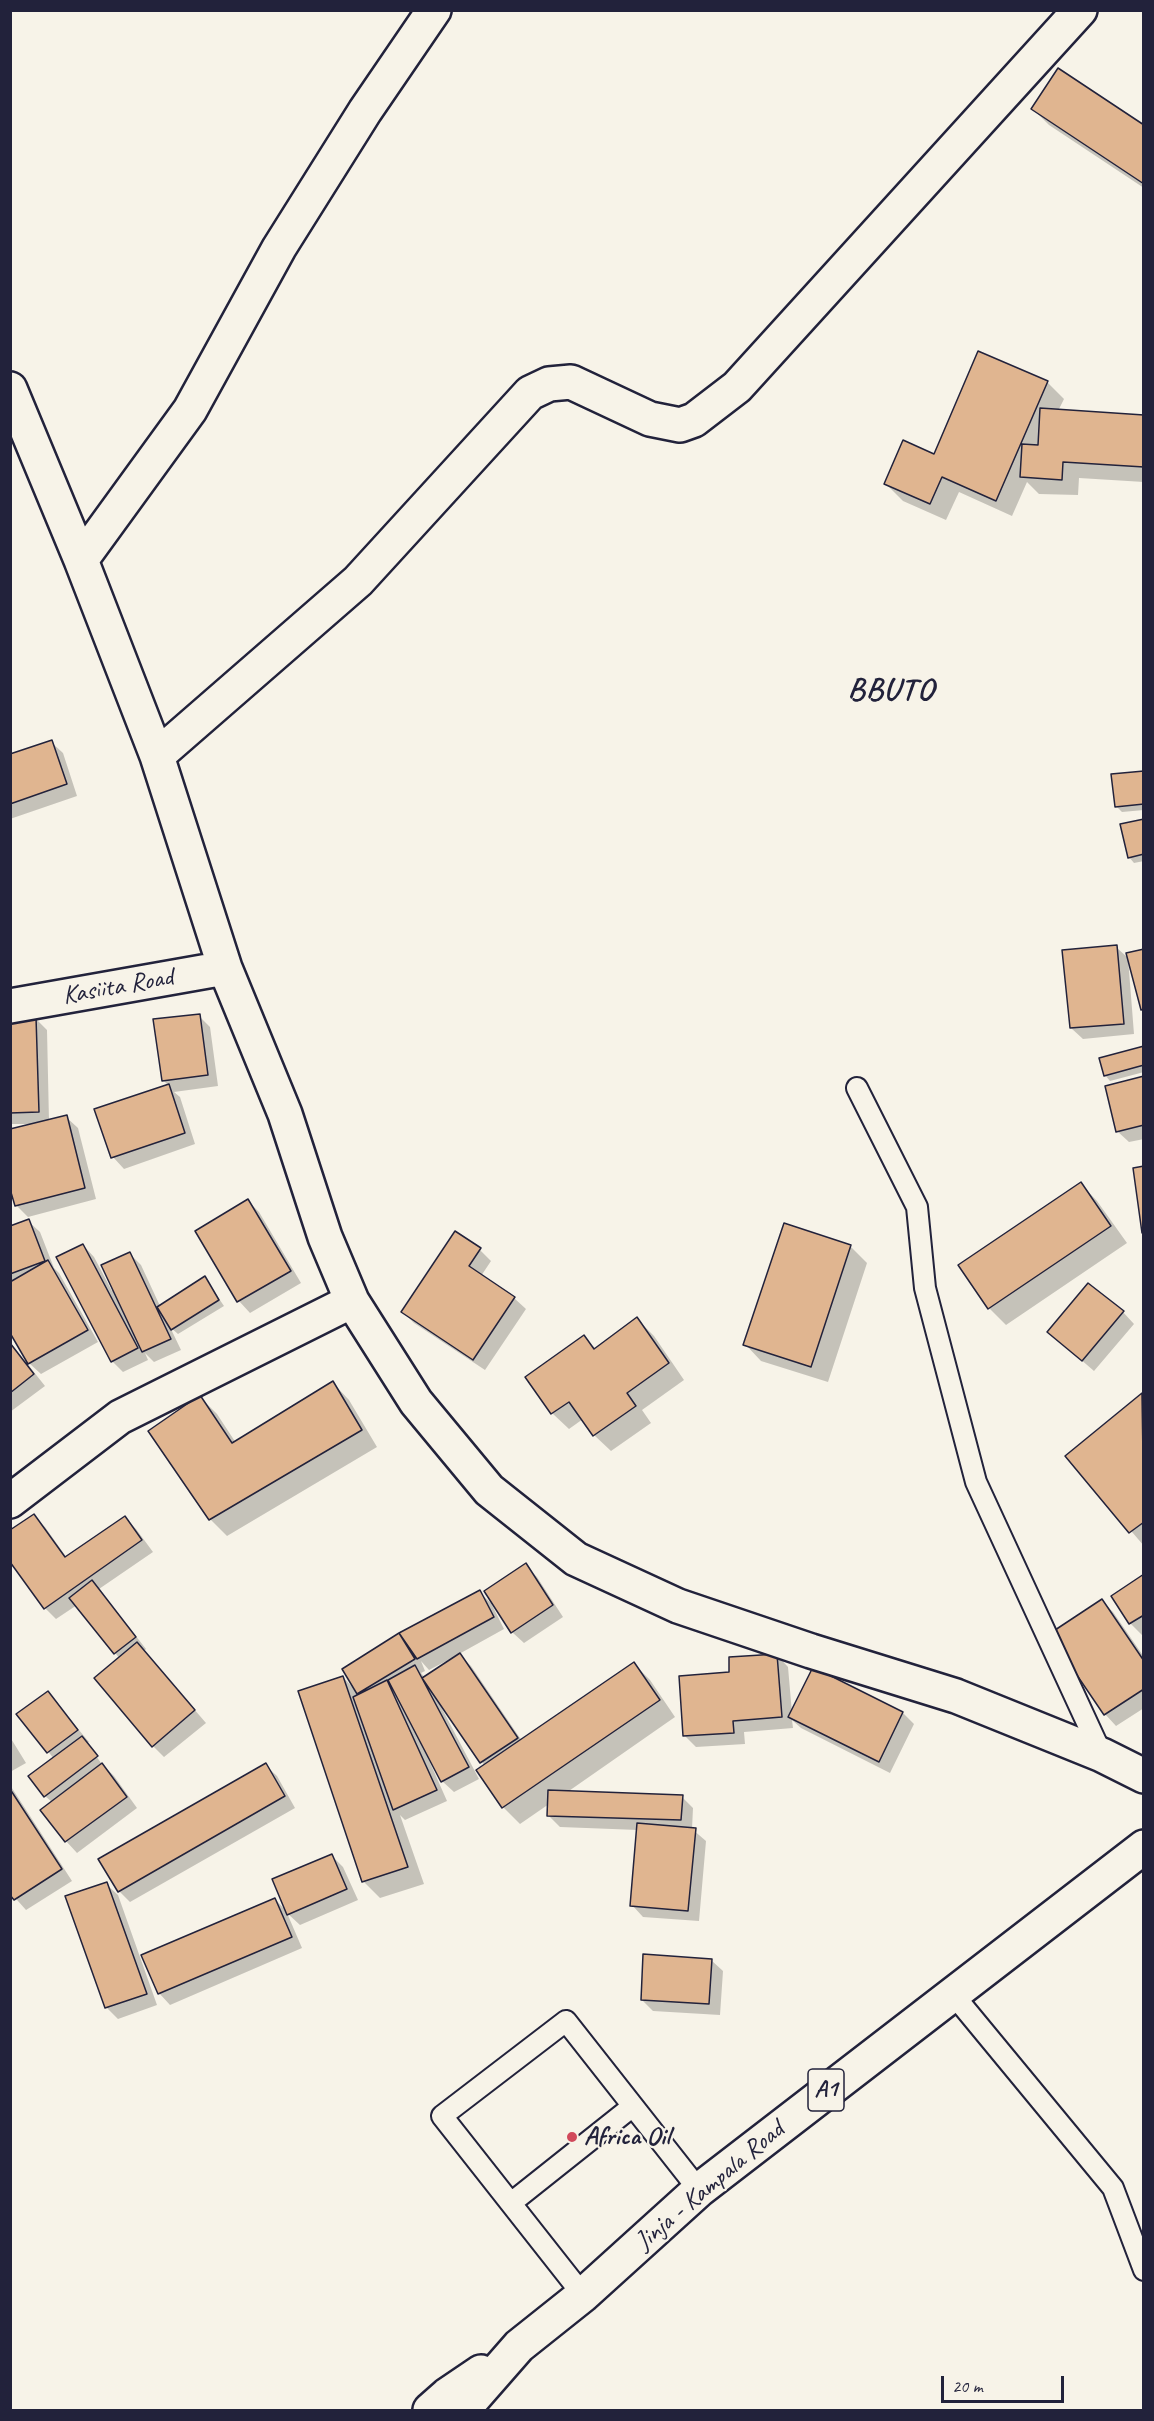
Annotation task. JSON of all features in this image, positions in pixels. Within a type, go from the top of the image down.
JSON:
[{"type":"main road","points":[[81,560],[190,410],[279,249],[365,111],[434,10]]},
{"type":"main road","points":[[157,756],[358,581],[530,393],[549,384],[571,382],[650,419],[680,425],[694,420],[711,409],[737,387],[1080,10]]},
{"type":"main road","points":[[10,389],[81,560],[157,756],[225,968],[285,1114],[326,1237],[352,1301],[416,1401],[489,1490],[576,1559],[678,1606],[811,1651],[956,1696],[1102,1755],[1143,1776]]},
{"type":"main road","name":"Kasiita Road","points":[[10,1006],[225,968]]},
{"type":"main road","points":[[10,1501],[120,1417],[352,1301]]},
{"type":"main road","name":"Jinja - Kampala Road","points":[[463,2410],[519,2346],[583,2295],[699,2190],[1143,1847]]},
{"type":"main road","points":[[430,2410],[447,2395],[519,2346]]},
{"type":"main road","points":[[481,2410],[519,2346]]},
{"type":"lane","points":[[857,1089],[917,1207],[925,1288],[976,1482],[1102,1755]]},
{"type":"lane","points":[[952,1993],[1113,2188],[1143,2270]]},
{"type":"lane","points":[[583,2295],[442,2116],[566,2021],[699,2190]]},
{"type":"lane","points":[[511,2203],[633,2106]]},
{"type":"building","points":[[1058,68],[1144,125],[1144,184],[1031,109]]},
{"type":"building","points":[[978,351],[1048,381],[996,501],[942,477],[930,504],[884,484],[903,440],[934,454]]},
{"type":"building","points":[[1040,408],[1144,415],[1144,467],[1063,462],[1062,480],[1020,477],[1022,444],[1038,445]]},
{"type":"building","points":[[52,740],[67,784],[10,804],[10,754]]},
{"type":"building","points":[[1144,771],[1144,804],[1115,807],[1111,774]]},
{"type":"building","points":[[1144,819],[1144,854],[1128,858],[1120,824]]},
{"type":"building","points":[[1117,945],[1124,1024],[1070,1028],[1062,950]]},
{"type":"building","points":[[1144,949],[1144,1009],[1141,1010],[1126,953]]},
{"type":"building","points":[[200,1014],[208,1075],[162,1081],[153,1019]]},
{"type":"building","points":[[36,1017],[39,1112],[10,1113],[10,1018]]},
{"type":"building","points":[[1144,1046],[1144,1065],[1104,1076],[1099,1058]]},
{"type":"building","points":[[1144,1076],[1144,1125],[1116,1132],[1105,1086]]},
{"type":"building","points":[[169,1084],[185,1133],[111,1158],[94,1109]]},
{"type":"building","points":[[67,1115],[85,1188],[15,1206],[10,1189],[10,1129]]},
{"type":"building","points":[[1144,1166],[1144,1233],[1142,1233],[1133,1168]]},
{"type":"building","points":[[1081,1182],[1111,1226],[988,1309],[958,1265]]},
{"type":"building","points":[[248,1199],[291,1271],[237,1302],[195,1231]]},
{"type":"building","points":[[29,1219],[45,1261],[10,1274],[10,1226]]},
{"type":"building","points":[[784,1223],[851,1245],[811,1367],[743,1345]]},
{"type":"building","points":[[455,1231],[481,1248],[469,1266],[515,1297],[473,1360],[401,1312]]},
{"type":"building","points":[[83,1244],[138,1348],[111,1362],[56,1257]]},
{"type":"building","points":[[130,1252],[171,1339],[142,1352],[101,1265]]},
{"type":"building","points":[[48,1260],[88,1330],[28,1364],[10,1333],[10,1282]]},
{"type":"building","points":[[205,1276],[219,1300],[171,1330],[157,1307]]},
{"type":"building","points":[[1088,1283],[1124,1311],[1082,1361],[1047,1332]]},
{"type":"building","points":[[637,1317],[669,1363],[627,1393],[636,1406],[593,1436],[569,1402],[551,1414],[525,1377],[584,1335],[594,1349]]},
{"type":"building","points":[[10,1343],[34,1374],[10,1393]]},
{"type":"building","points":[[333,1381],[362,1430],[209,1520],[148,1431],[200,1395],[232,1443]]},
{"type":"building","points":[[1142,1393],[1144,1522],[1129,1533],[1065,1456]]},
{"type":"building","points":[[34,1514],[65,1557],[125,1516],[142,1540],[44,1609],[10,1562],[10,1530]]},
{"type":"building","points":[[526,1563],[553,1605],[511,1633],[484,1591]]},
{"type":"building","points":[[1144,1574],[1144,1615],[1129,1624],[1111,1596]]},
{"type":"building","points":[[92,1580],[136,1637],[114,1654],[69,1598]]},
{"type":"building","points":[[480,1590],[494,1617],[417,1659],[399,1633]]},
{"type":"building","points":[[1102,1599],[1144,1661],[1144,1689],[1104,1715],[1049,1634]]},
{"type":"building","points":[[399,1633],[415,1659],[357,1694],[342,1669]]},
{"type":"building","points":[[137,1642],[195,1710],[152,1747],[94,1678]]},
{"type":"building","points":[[460,1653],[518,1738],[480,1763],[422,1678]]},
{"type":"building","points":[[777,1654],[782,1717],[733,1721],[734,1733],[683,1736],[679,1676],[729,1672],[729,1657]]},
{"type":"building","points":[[634,1662],[660,1700],[502,1808],[476,1770]]},
{"type":"building","points":[[415,1665],[469,1767],[441,1782],[388,1680]]},
{"type":"building","points":[[813,1667],[903,1712],[879,1762],[788,1717]]},
{"type":"building","points":[[343,1676],[408,1867],[362,1882],[298,1691]]},
{"type":"building","points":[[387,1680],[437,1790],[393,1810],[353,1697]]},
{"type":"building","points":[[48,1691],[78,1730],[47,1753],[16,1714]]},
{"type":"building","points":[[82,1736],[98,1756],[44,1797],[28,1776]]},
{"type":"building","points":[[102,1763],[127,1797],[65,1842],[40,1810]]},
{"type":"building","points":[[266,1763],[285,1796],[118,1892],[98,1859]]},
{"type":"building","points":[[10,1789],[62,1869],[14,1900],[10,1895]]},
{"type":"building","points":[[548,1790],[683,1795],[681,1820],[547,1816]]},
{"type":"building","points":[[637,1823],[696,1828],[688,1911],[630,1906]]},
{"type":"building","points":[[332,1854],[347,1889],[287,1915],[272,1879]]},
{"type":"building","points":[[107,1882],[147,1994],[105,2008],[65,1896]]},
{"type":"building","points":[[275,1898],[292,1937],[158,1994],[141,1955]]},
{"type":"building","points":[[643,1954],[712,1959],[709,2004],[641,2000]]},
{"type":"place","name":"Africa Oil","points":[[572,2137]]},
{"type":"district","name":"BBUTO","points":[[891,691]]}]
